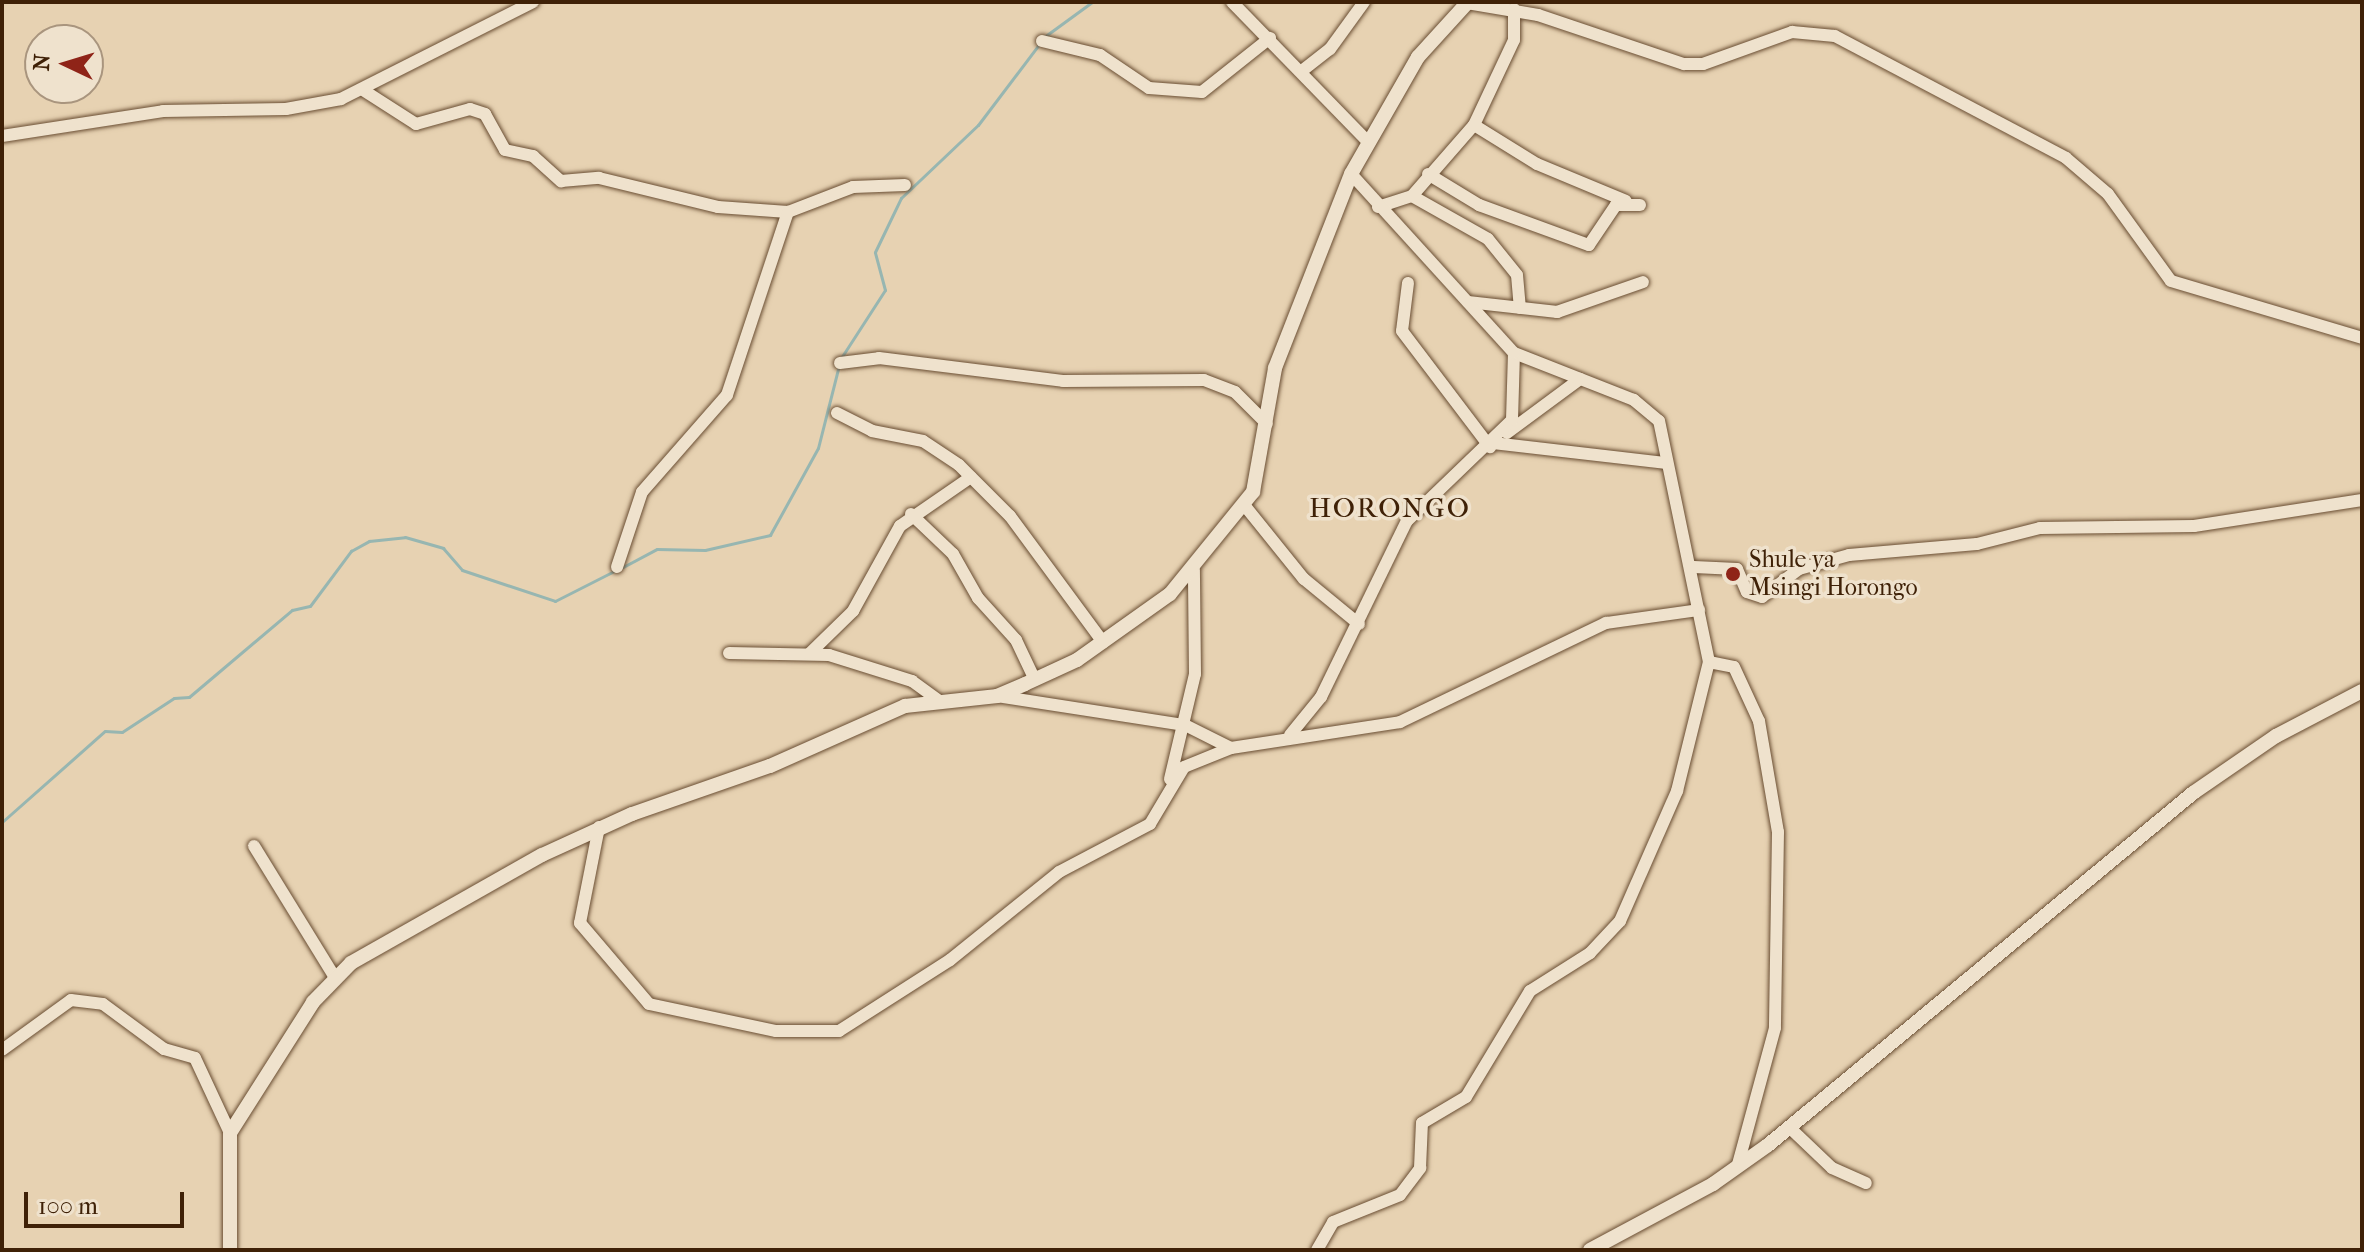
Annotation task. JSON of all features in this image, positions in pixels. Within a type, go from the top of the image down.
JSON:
[{"type":"street","points":[[2,136],[163,111],[314,106],[363,90],[533,2]]},
{"type":"street","points":[[1232,2],[1303,70],[1367,141]]},
{"type":"street","points":[[1303,70],[1330,49],[1364,2]]},
{"type":"street","points":[[997,696],[1035,680],[1103,642],[1194,570],[1245,506],[1258,478],[1285,340],[1351,174],[1367,141],[1418,57],[1468,2],[1514,9],[1684,64],[1703,64],[1792,32],[1844,40],[1928,91],[2066,158],[2108,194],[2171,281],[2362,338]]},
{"type":"street","points":[[1378,207],[1412,196],[1428,174],[1474,125],[1514,40],[1514,9]]},
{"type":"street","points":[[1042,41],[1100,55],[1149,88],[1202,92],[1270,38]]},
{"type":"street","points":[[363,90],[416,124],[470,109],[485,114],[505,150],[533,156],[561,181],[599,178],[718,207],[788,212],[853,187],[905,185]]},
{"type":"street","points":[[1474,125],[1537,164],[1640,205]]},
{"type":"street","points":[[1317,1250],[1333,1222],[1400,1195],[1420,1168],[1422,1123],[1466,1097],[1530,991],[1590,953],[1620,921],[1677,791],[1709,662],[1694,567],[1655,416],[1580,379],[1514,353],[1351,174]]},
{"type":"street","points":[[1428,174],[1462,197],[1589,245],[1626,201]]},
{"type":"street","points":[[1412,196],[1488,239],[1517,275],[1520,308]]},
{"type":"street","points":[[617,567],[642,492],[727,395],[788,212]]},
{"type":"street","points":[[1468,302],[1574,310],[1643,282]]},
{"type":"street","points":[[1408,283],[1402,331],[1495,442],[1667,463]]},
{"type":"street","points":[[1495,442],[1514,411],[1514,353]]},
{"type":"street","points":[[840,363],[879,358],[1063,381],[1204,380],[1235,392],[1267,424]]},
{"type":"street","points":[[1290,735],[1321,697],[1419,504],[1580,379]]},
{"type":"street","points":[[837,413],[872,431],[923,441],[971,477],[1010,516],[1103,642]]},
{"type":"street","points":[[809,654],[853,611],[911,514],[971,477]]},
{"type":"street","points":[[1694,567],[1737,569],[1747,592],[1762,597],[1799,569],[1849,555],[1977,544],[2040,528],[2194,526],[2362,500]]},
{"type":"street","points":[[1245,506],[1304,579],[1359,624]]},
{"type":"street","points":[[911,514],[953,554],[978,598],[1016,640],[1035,680]]},
{"type":"street","points":[[599,827],[580,923],[649,1004],[776,1031],[839,1031],[950,960],[1059,872],[1150,824],[1169,785],[1195,674],[1194,570]]},
{"type":"street","points":[[1169,785],[1193,761],[1231,748],[1290,735],[1400,722],[1606,623],[1699,610]]},
{"type":"street","points":[[729,653],[809,654],[912,681],[940,701]]},
{"type":"street","points":[[1709,662],[1734,667],[1759,721],[1778,832],[1775,1028],[1738,1164]]},
{"type":"street","points":[[1590,1250],[1738,1164],[1790,1128],[2193,793],[2276,736],[2362,691]]},
{"type":"street","points":[[230,1133],[334,976],[417,922],[599,827],[770,766],[905,706],[997,696],[1185,725],[1231,748]]},
{"type":"street","points":[[254,846],[334,976]]},
{"type":"street","points":[[2,1050],[71,1000],[103,1004],[164,1049],[195,1058],[230,1133],[230,1250]]},
{"type":"street","points":[[1790,1128],[1832,1168],[1866,1183]]},
{"type":"waterway","points":[[1044,37],[1092,2]]},
{"type":"waterway","points":[[841,358],[885,290],[875,252],[901,198],[978,125],[1040,43]]},
{"type":"waterway","points":[[623,567],[657,549],[705,550],[770,535],[818,448],[839,365]]},
{"type":"waterway","points":[[2,822],[105,731],[122,732],[174,698],[189,697],[292,610],[310,606],[351,551],[369,541],[405,537],[443,548],[462,570],[555,601],[616,570]]},
{"type":"place","name":"Shule ya Msingi Horongo","points":[[1733,574]]},
{"type":"district","name":"HORONGO","points":[[1390,508]]}]
